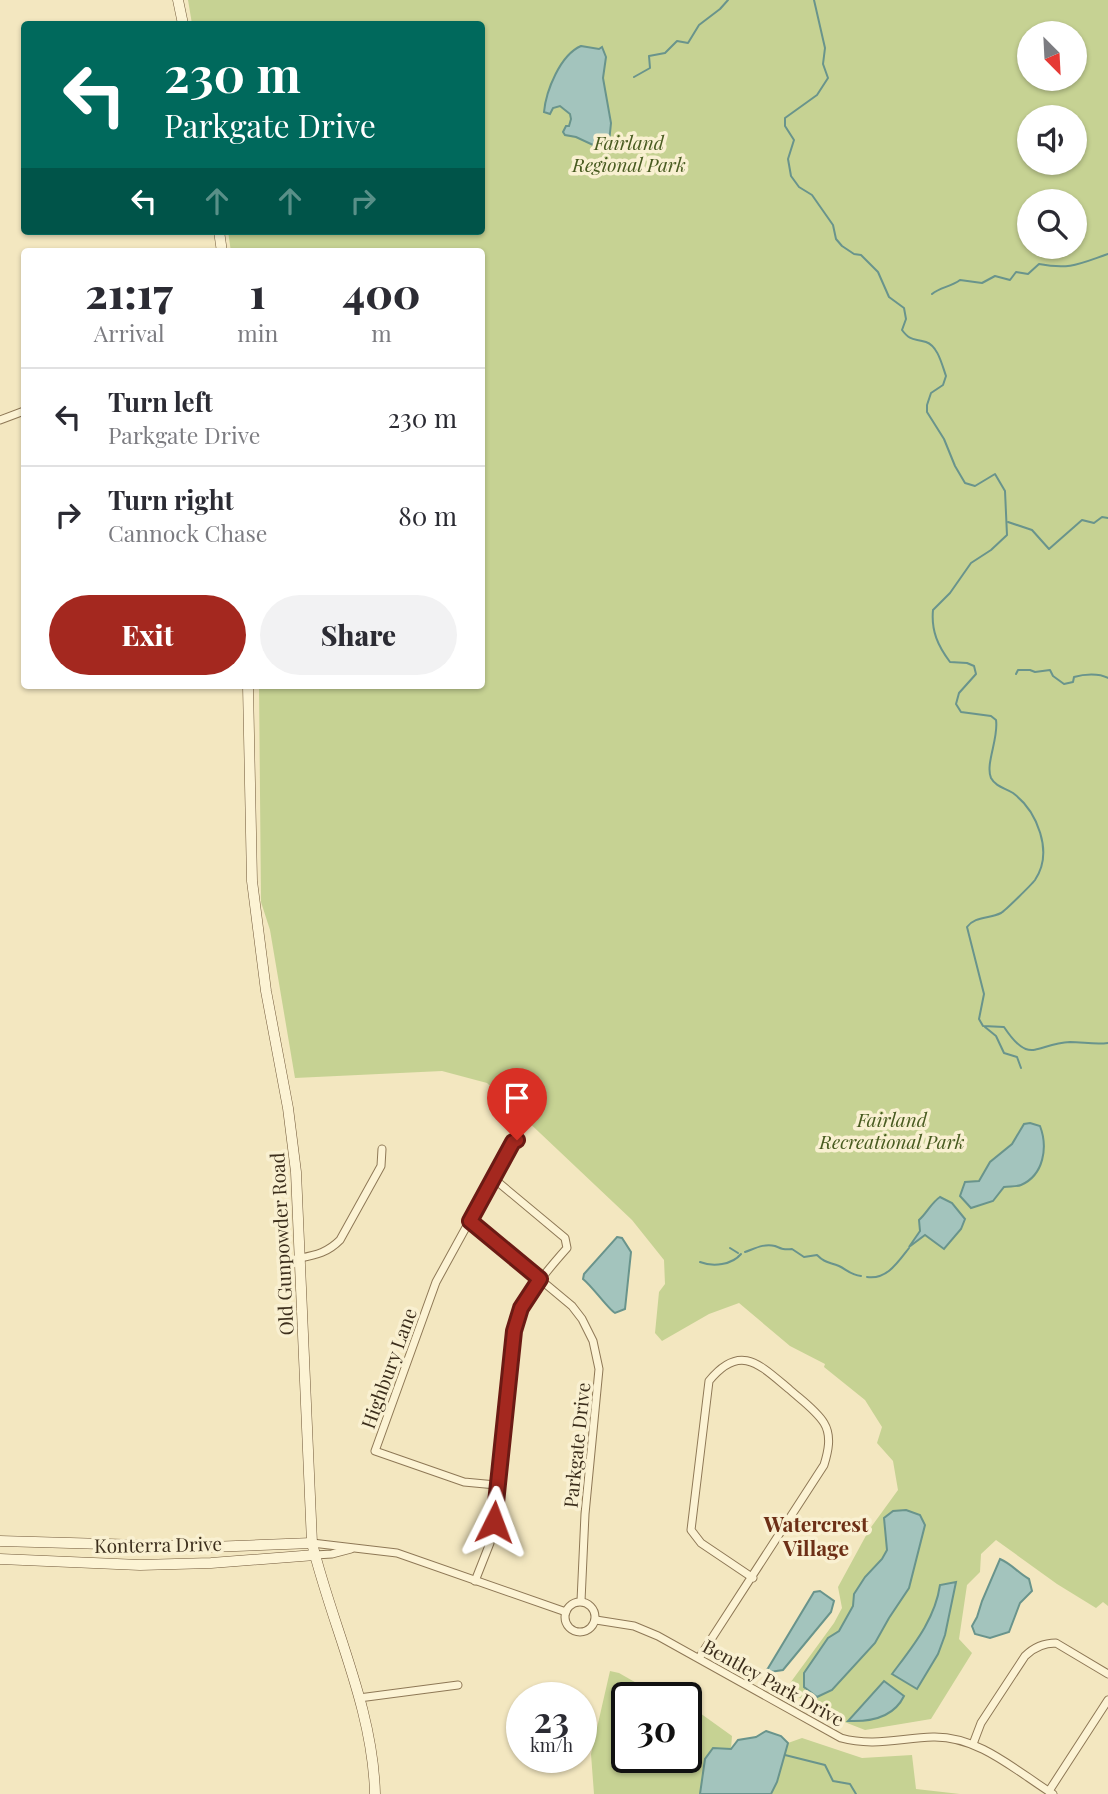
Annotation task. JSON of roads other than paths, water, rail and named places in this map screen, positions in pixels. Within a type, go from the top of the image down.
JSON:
[{"type":"main road","points":[[178,0],[182,21]]},
{"type":"main road","name":"Old Gunpowder Road","points":[[248,689],[252,881],[266,991],[292,1138],[312,1542],[359,1698],[373,1757],[374,1794]]},
{"type":"main road","name":"Konterra Drive","points":[[0,1541],[196,1547],[312,1542]]},
{"type":"main road","name":"Konterra Drive","points":[[0,1559],[140,1565],[315,1555]]},
{"type":"street","points":[[0,420],[21,412]]},
{"type":"street","points":[[470,1221],[513,1142],[517,1140]]},
{"type":"street","points":[[300,1258],[321,1254],[340,1240],[381,1166],[383,1149]]},
{"type":"street","points":[[475,1581],[490,1543],[514,1331],[521,1308],[568,1244],[565,1238],[493,1178]]},
{"type":"street","name":"Parkgate Drive","points":[[470,1221],[572,1306],[593,1341],[599,1369],[585,1514],[581,1601]]},
{"type":"street","name":"Highbury Lane","points":[[470,1221],[436,1282],[375,1451],[464,1482],[496,1485]]},
{"type":"street","points":[[699,1658],[753,1578],[824,1465],[830,1446],[825,1424],[807,1405],[760,1364],[747,1359],[733,1360],[719,1368],[709,1381],[691,1530],[707,1548],[753,1578]]},
{"type":"street","points":[[312,1542],[397,1553],[566,1612]]},
{"type":"street","points":[[315,1555],[355,1548]]},
{"type":"street","points":[[581,1601],[591,1605],[596,1614],[596,1620],[585,1632],[574,1631],[566,1623],[569,1606],[581,1601]]},
{"type":"street","name":"Bentley Park Drive","points":[[596,1620],[634,1626],[658,1636],[841,1738],[874,1743],[933,1737],[973,1744],[1051,1793]]},
{"type":"street","points":[[973,1744],[981,1723],[1032,1649],[1056,1643],[1108,1674]]},
{"type":"street","points":[[359,1698],[458,1685]]},
{"type":"street","points":[[1051,1793],[1108,1700]]},
{"type":"water","points":[[581,46],[599,49],[602,47],[606,57],[603,78],[611,123],[608,152],[576,137],[565,135],[563,132],[571,119],[570,114],[560,106],[553,108],[550,114],[544,112],[555,74],[567,57]]},
{"type":"water","points":[[1024,1124],[1040,1126],[1044,1143],[1042,1160],[1035,1175],[1021,1185],[1004,1187],[993,1201],[971,1208],[960,1196],[965,1182],[979,1181],[990,1162],[1012,1144]]},
{"type":"water","points":[[940,1197],[952,1203],[965,1219],[961,1229],[944,1249],[925,1235],[909,1247],[920,1231],[919,1220]]},
{"type":"water","points":[[617,1237],[622,1238],[631,1252],[625,1309],[615,1313],[583,1279],[584,1274]]},
{"type":"water","points":[[906,1510],[920,1515],[925,1525],[909,1588],[875,1643],[832,1690],[817,1697],[804,1687],[804,1673],[828,1638],[839,1631],[853,1606],[854,1594],[887,1550],[884,1518],[893,1511]]},
{"type":"water","points":[[1000,1559],[1029,1579],[1032,1591],[1020,1603],[1009,1632],[990,1638],[975,1634],[972,1626]]},
{"type":"water","points":[[956,1582],[945,1635],[938,1654],[917,1689],[892,1674],[928,1621],[940,1585]]},
{"type":"water","points":[[820,1591],[834,1601],[831,1612],[783,1670],[770,1672],[767,1670],[814,1592]]},
{"type":"water","points":[[884,1681],[904,1696],[900,1703],[881,1717],[848,1721]]},
{"type":"water","points":[[766,1731],[781,1736],[788,1743],[771,1794],[700,1794],[705,1759],[713,1748],[731,1749],[738,1740],[756,1737]]},
{"type":"waterway","points":[[634,77],[650,68],[649,56],[665,53],[677,41],[688,43],[699,25],[728,0]]},
{"type":"waterway","points":[[814,0],[825,48],[823,64],[828,78],[817,95],[785,118],[785,126],[794,140],[788,159],[791,176],[799,187],[812,195],[833,225],[836,239],[854,254],[861,255],[878,272],[889,297],[904,308],[906,319],[902,330],[905,334],[930,344],[937,352],[946,376],[943,385],[931,393],[927,412],[944,439],[965,483],[975,486],[995,474],[1005,491],[1007,535],[971,563],[950,593],[933,610],[934,631],[950,662],[974,666],[976,674],[959,693],[956,704],[961,712],[991,716],[996,720],[991,778],[1013,793],[1029,810],[1036,821],[1043,845],[1043,857],[1035,880],[1001,913],[978,919],[967,927],[984,994],[979,1019],[983,1026],[1004,1027],[1020,1046],[1027,1049],[1034,1050],[1070,1042],[1108,1043]]},
{"type":"waterway","points":[[932,294],[960,280],[982,283],[995,276],[1010,280],[1016,272],[1028,274],[1039,264],[1067,266],[1108,254]]},
{"type":"waterway","points":[[1008,522],[1032,530],[1049,549],[1082,520],[1094,523],[1102,517],[1108,518]]},
{"type":"waterway","points":[[1016,674],[1018,670],[1050,670],[1053,676],[1064,684],[1073,682],[1074,677],[1082,675],[1108,678]]},
{"type":"waterway","points":[[985,1027],[996,1036],[1004,1053],[1017,1057],[1021,1068]]},
{"type":"waterway","points":[[745,1252],[767,1245],[792,1249],[804,1257],[817,1255],[861,1276]]},
{"type":"waterway","points":[[730,1248],[738,1253]]},
{"type":"waterway","points":[[867,1277],[886,1273],[909,1248]]},
{"type":"waterway","points":[[700,1262],[722,1264],[733,1261],[741,1254]]},
{"type":"waterway","points":[[785,1755],[825,1765],[833,1781],[850,1784],[856,1794]]},
{"type":"district","name":"Watercrest Village","points":[[816,1535]]},
{"type":"park label","name":"Fairland Regional Park","points":[[629,153]]},
{"type":"park label","name":"Fairland Recreational Park","points":[[892,1130]]}]
